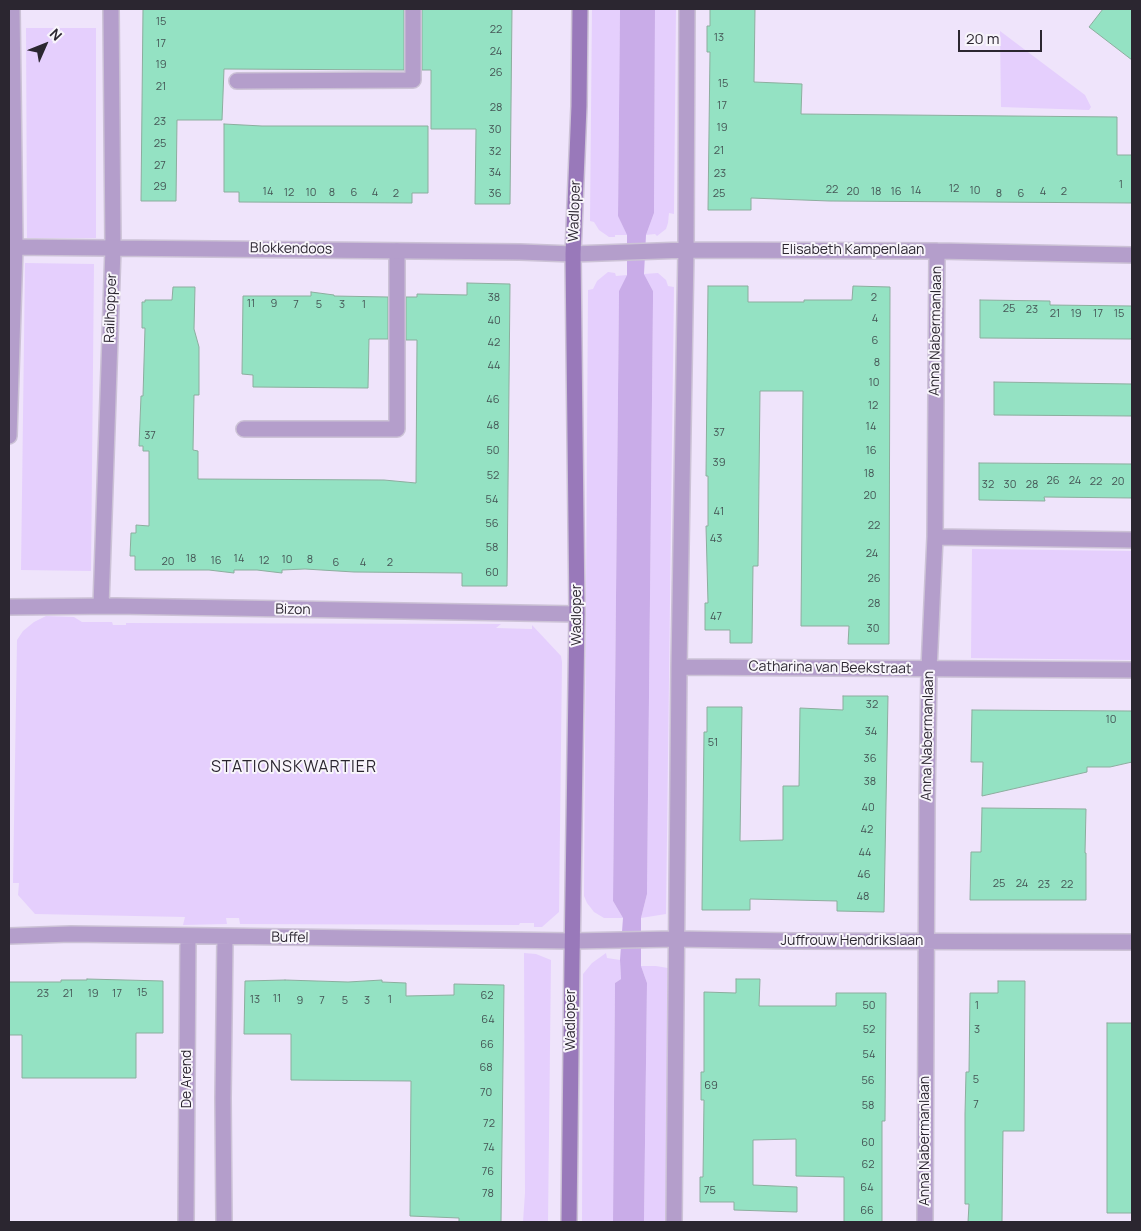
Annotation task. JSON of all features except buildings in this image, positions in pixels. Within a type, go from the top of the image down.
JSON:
[{"type":"street","points":[[9,436],[12,247],[12,9]]},
{"type":"street","name":"Railhopper","points":[[101,606],[112,248],[111,9]]},
{"type":"street","points":[[236,81],[413,80],[413,9]]},
{"type":"street","name":"Wadloper","points":[[569,1222],[578,614],[573,254],[579,106],[580,9]]},
{"type":"street","points":[[674,1222],[679,667],[686,250],[687,9]]},
{"type":"street","name":"Blokkendoos","points":[[12,247],[397,250],[573,254]]},
{"type":"street","points":[[244,429],[397,429],[397,250]]},
{"type":"street","name":"Elisabeth Kampenlaan","points":[[573,254],[686,250],[937,250],[1132,255]]},
{"type":"street","name":"Anna Nabermanlaan","points":[[925,1222],[929,669],[935,537],[937,250]]},
{"type":"street","points":[[935,537],[1132,540]]},
{"type":"street","name":"Bizon","points":[[9,607],[101,606],[578,614]]},
{"type":"street","name":"Catharina van Beekstraat","points":[[679,667],[1132,670]]},
{"type":"street","name":"Buffel","points":[[9,936],[71,934],[572,941]]},
{"type":"street","name":"De Arend","points":[[186,1222],[188,936]]},
{"type":"street","points":[[224,1222],[225,937]]},
{"type":"street","name":"Juffrouw Hendrikslaan","points":[[572,941],[676,939],[1132,942]]},
{"type":"shaded area","points":[[592,9],[620,9],[618,215],[627,235],[615,235],[615,237],[609,237],[599,230],[594,222],[590,221]]},
{"type":"shaded area","points":[[620,9],[655,9],[654,213],[646,235],[644,274],[653,291],[653,300],[647,894],[641,918],[641,966],[647,983],[644,1222],[613,1222],[615,983],[621,979],[620,960],[623,918],[613,901],[619,291],[627,275],[627,235],[618,216]]},
{"type":"shaded area","points":[[655,9],[676,9],[674,214],[669,213],[666,229],[657,236],[655,234],[646,235],[654,213]]},
{"type":"shaded area","points":[[26,28],[96,28],[96,238],[27,238]]},
{"type":"shaded area","points":[[1000,31],[1085,95],[1091,107],[1089,110],[1001,107]]},
{"type":"shaded area","points":[[25,263],[94,264],[91,571],[21,570]]},
{"type":"shaded area","points":[[608,272],[615,273],[616,276],[627,275],[619,291],[613,901],[623,918],[604,918],[594,912],[584,896],[588,290],[593,289],[597,281]]},
{"type":"shaded area","points":[[658,273],[666,280],[668,286],[674,287],[666,914],[641,918],[647,894],[653,300],[653,291],[644,274]]},
{"type":"shaded area","points":[[972,549],[1132,551],[1132,660],[971,658]]},
{"type":"shaded area","points":[[46,616],[74,617],[82,622],[112,622],[113,625],[126,625],[126,623],[501,624],[496,628],[532,629],[532,625],[561,656],[562,662],[559,912],[542,927],[534,927],[534,923],[520,923],[519,925],[240,924],[239,918],[226,918],[227,924],[183,925],[185,917],[35,914],[18,895],[19,883],[13,883],[17,640],[23,631],[34,622]]},
{"type":"shaded area","points":[[524,953],[536,954],[551,960],[548,1222],[523,1222],[525,1193]]},
{"type":"shaded area","points":[[606,953],[607,958],[620,960],[621,979],[615,983],[613,1222],[582,1222],[583,974],[592,963]]},
{"type":"shaded area","points":[[641,966],[668,968],[666,1222],[644,1222],[647,983]]},
{"type":"district","name":"STATIONSKWARTIER","points":[[294,768]]}]
